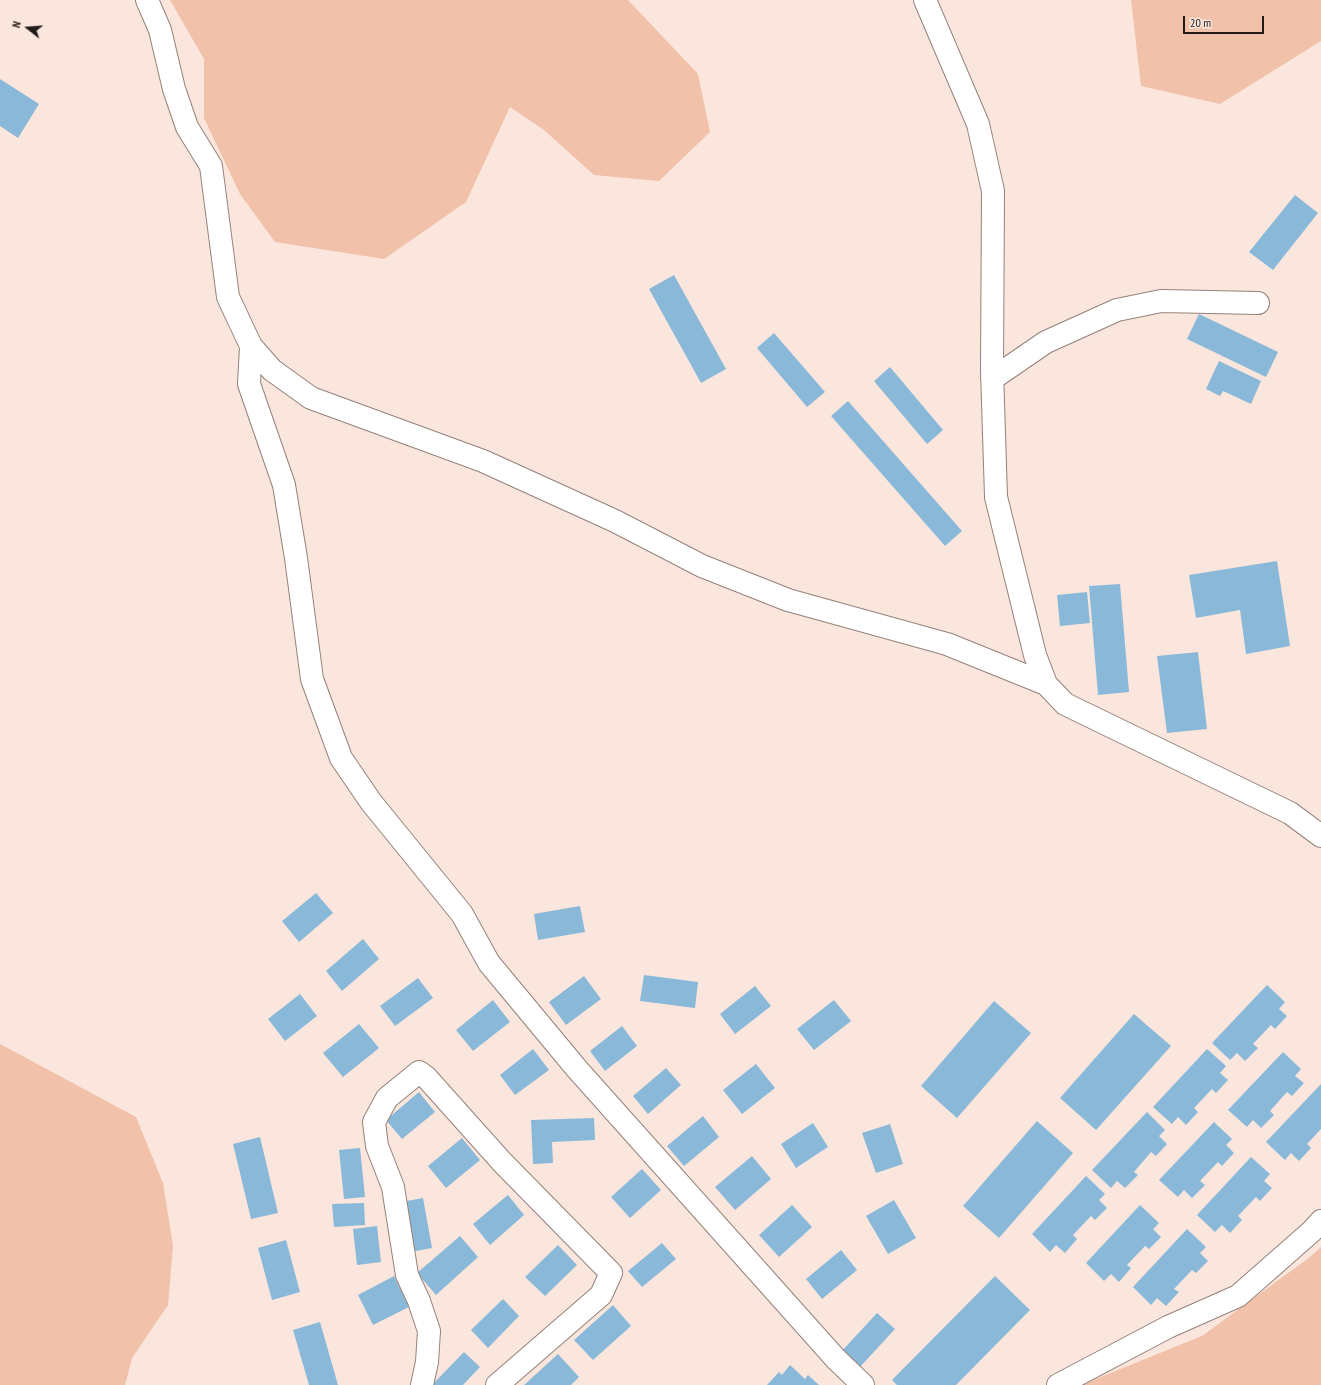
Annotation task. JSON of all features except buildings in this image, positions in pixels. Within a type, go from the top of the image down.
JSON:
[{"type":"street","points":[[147,0],[160,30],[174,89],[187,127],[211,166],[228,297],[251,346],[272,370],[311,398],[483,461],[615,521],[702,566],[788,600],[947,644],[1046,684]]},
{"type":"street","points":[[924,0],[978,124],[993,191],[992,379],[996,497],[1035,655],[1046,684],[1065,704],[1290,814],[1321,836]]},
{"type":"street","points":[[992,379],[1046,342],[1117,310],[1161,301],[1258,303]]},
{"type":"street","points":[[251,346],[249,384],[284,485],[296,558],[312,679],[341,758],[371,802],[462,914],[489,963],[577,1069],[836,1359],[863,1385]]},
{"type":"street","points":[[422,1385],[427,1362],[429,1331],[419,1300],[407,1275],[393,1187],[377,1146],[374,1122],[387,1098],[419,1072],[426,1077],[502,1162],[611,1273],[601,1295],[497,1385]]},
{"type":"street","points":[[1058,1385],[1168,1327],[1238,1296],[1312,1231],[1321,1221]]},
{"type":"shaded area","points":[[170,0],[628,0],[698,74],[710,132],[659,181],[594,175],[544,130],[510,107],[466,202],[384,259],[275,242],[240,194],[204,118],[204,59]]},
{"type":"shaded area","points":[[1131,0],[1321,0],[1321,41],[1220,104],[1141,86]]},
{"type":"shaded area","points":[[0,1044],[136,1117],[163,1183],[173,1246],[168,1305],[132,1358],[125,1385],[0,1385]]},
{"type":"shaded area","points":[[1321,1247],[1321,1385],[1081,1385],[1202,1336],[1310,1257]]}]
